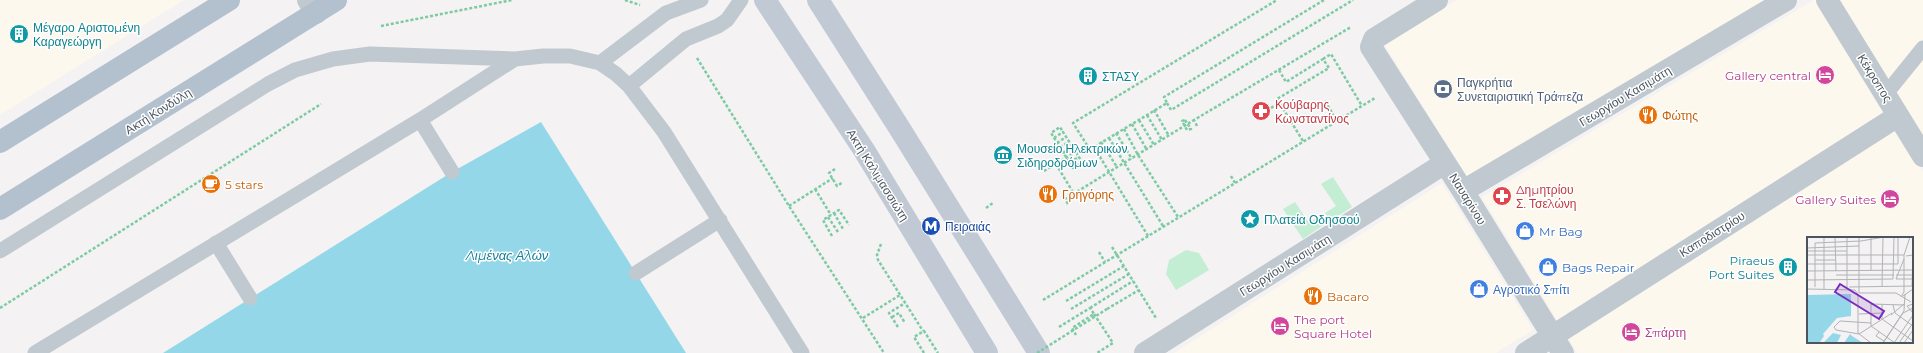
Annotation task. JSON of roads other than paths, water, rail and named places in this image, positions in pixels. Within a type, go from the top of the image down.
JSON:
[{"type":"main road","points":[[0,142],[229,0]]},
{"type":"main road","points":[[312,6],[336,0]]},
{"type":"main road","name":"Ακτή Καλιμασσιώτη","points":[[765,0],[864,150],[986,353]]},
{"type":"main road","points":[[818,0],[900,129],[1038,353]]},
{"type":"main road","name":"Ακτή Κονδύλη","points":[[0,209],[312,6]]},
{"type":"street","name":"Ναυαρίνου","points":[[1438,0],[1374,39],[1371,47],[1558,344]]},
{"type":"street","name":"Γεωργίου Κασιμάτη","points":[[1463,191],[1786,0]]},
{"type":"street","name":"Κέκροπος","points":[[1827,0],[1923,156]]},
{"type":"street","name":"Καποδιστρίου","points":[[1526,353],[1558,344],[1898,116]]},
{"type":"street","name":"Γεωργίου Κασιμάτη","points":[[1146,353],[1445,163]]},
{"type":"lane","points":[[600,63],[666,13],[701,0]]},
{"type":"lane","points":[[628,86],[686,39],[718,26],[727,20],[741,0]]},
{"type":"lane","points":[[1885,95],[1923,48]]},
{"type":"lane","points":[[0,252],[268,84],[295,70],[334,58],[370,54],[515,59],[543,56],[570,56],[600,63],[616,74],[628,86],[664,132],[802,353]]},
{"type":"lane","points":[[35,353],[420,120],[515,59]]},
{"type":"lane","points":[[420,120],[452,172]]},
{"type":"lane","points":[[636,273],[720,220]]},
{"type":"lane","points":[[216,243],[250,298]]},
{"type":"water","name":"Λιμένας Αλών","points":[[541,122],[686,353],[163,353],[452,172]]},
{"type":"place","name":"Μέγαρο Αριστομένη Καραγεώργη","points":[[19,34]]},
{"type":"place","name":"Gallery central","points":[[1825,75]]},
{"type":"place","name":"ΣΤΑΣΥ","points":[[1088,76]]},
{"type":"place","name":"Παγκρήτια Συνεταιριστική Τράπεζα","points":[[1443,89]]},
{"type":"place","name":"Κούβαρης Κωνσταντίνος","points":[[1261,111]]},
{"type":"place","name":"Φώτης","points":[[1648,115]]},
{"type":"place","name":"Μουσείο Ηλεκτρικών Σιδηροδρόμων","points":[[1003,155]]},
{"type":"place","name":"5 stars","points":[[211,184]]},
{"type":"place","name":"Γρηγόρης","points":[[1048,194]]},
{"type":"place","name":"Δημητρίου Σ. Τσελώνη","points":[[1502,196]]},
{"type":"place","name":"Gallery Suites","points":[[1890,199]]},
{"type":"place","name":"Πλατεία Οδησσού","points":[[1250,219]]},
{"type":"place","name":"Πειραιάς","points":[[931,226]]},
{"type":"place","name":"Mr Bag","points":[[1525,231]]},
{"type":"place","name":"Bags Repair","points":[[1548,267]]},
{"type":"place","name":"Piraeus Port Suites","points":[[1788,267]]},
{"type":"place","name":"Αγροτικό Σπίτι","points":[[1479,289]]},
{"type":"place","name":"Bacaro","points":[[1313,296]]},
{"type":"place","name":"The port Square Hotel","points":[[1280,326]]},
{"type":"place","name":"Σπάρτη","points":[[1631,332]]}]
